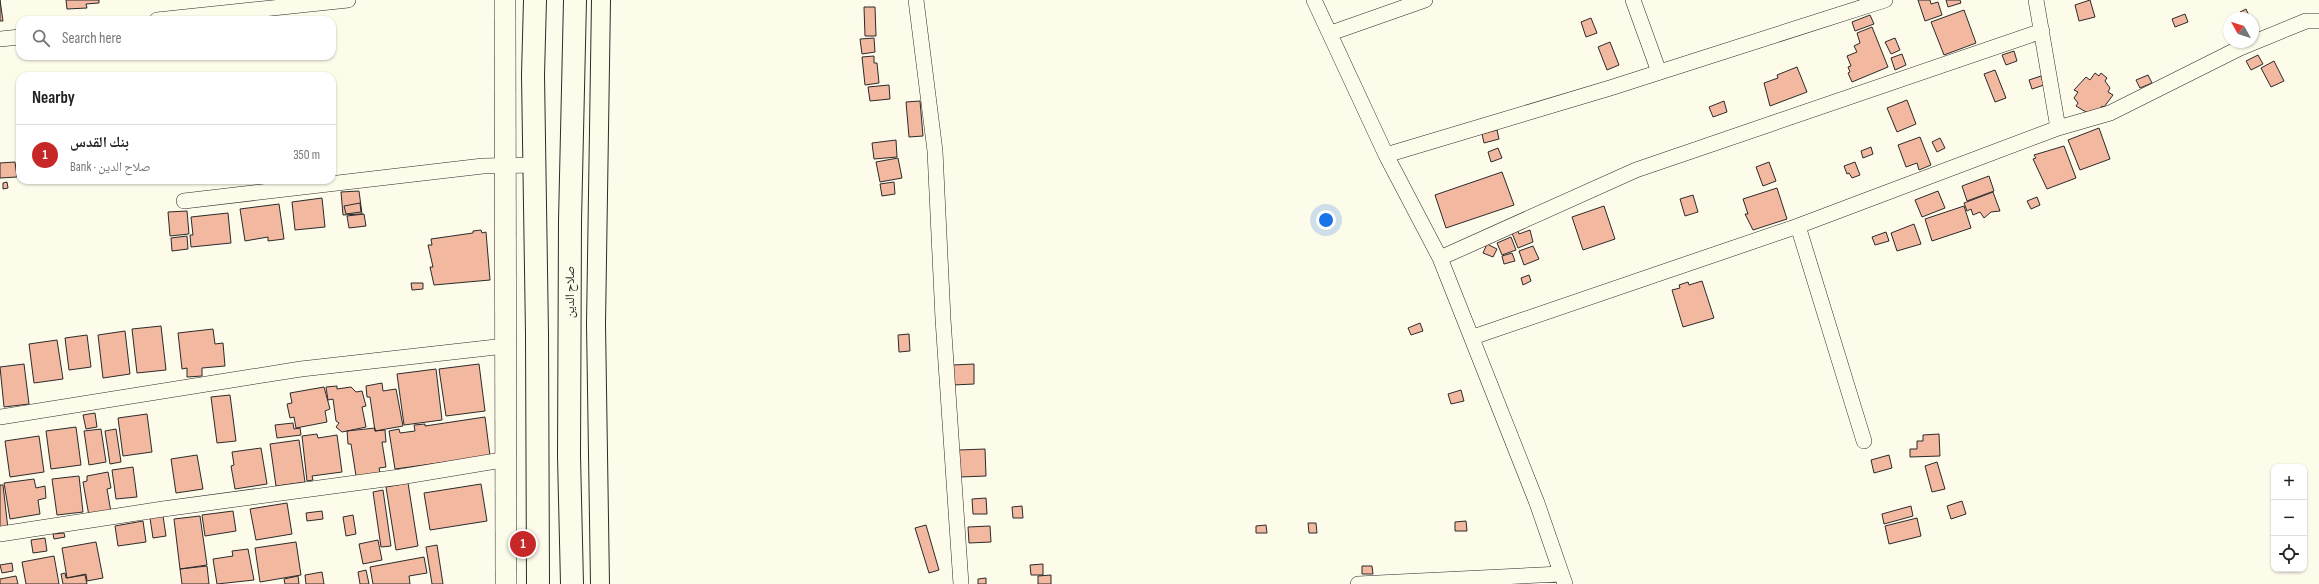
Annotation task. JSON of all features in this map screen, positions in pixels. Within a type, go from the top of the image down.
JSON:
[{"type":"highway","points":[[535,0],[533,75],[538,584]]},
{"type":"highway","name":"صلاح الدين","points":[[572,584],[569,456],[570,221],[575,0]]},
{"type":"main road","points":[[505,0],[505,346],[508,459],[506,584]]},
{"type":"street","points":[[195,16],[348,0]]},
{"type":"street","points":[[600,584],[596,324],[601,0]]},
{"type":"street","points":[[916,0],[935,150],[943,319],[961,584]]},
{"type":"street","points":[[1314,0],[1331,33],[1386,155],[1440,258],[1537,503],[1563,579],[1358,584]]},
{"type":"street","points":[[1331,33],[1425,0]]},
{"type":"street","points":[[1633,0],[1659,72]]},
{"type":"street","points":[[1386,155],[1659,72],[1885,0]]},
{"type":"street","points":[[2036,0],[2058,128]]},
{"type":"street","points":[[1472,337],[1798,226],[2058,128],[2110,113],[2240,48],[2306,21],[2319,21]]},
{"type":"street","points":[[1440,258],[1636,170],[2042,31]]},
{"type":"street","points":[[0,40],[16,38]]},
{"type":"street","points":[[336,183],[475,166],[535,165]]},
{"type":"street","points":[[184,201],[325,184]]},
{"type":"street","points":[[1798,226],[1864,441]]},
{"type":"street","points":[[0,418],[301,370],[505,346]]},
{"type":"street","points":[[0,534],[163,509],[400,477],[508,459]]},
{"type":"building","points":[[0,0],[3,21],[0,21]]},
{"type":"building","points":[[66,0],[99,0],[99,3],[86,4],[87,8],[67,9]]},
{"type":"building","points":[[1918,0],[1930,0],[1931,4],[1938,2],[1942,15],[1925,21]]},
{"type":"building","points":[[1946,0],[1960,0],[1961,3],[1948,7]]},
{"type":"building","points":[[2090,0],[2095,17],[2079,21],[2075,5]]},
{"type":"building","points":[[864,7],[875,7],[876,36],[865,36]]},
{"type":"building","points":[[2246,9],[2247,12],[2240,12]]},
{"type":"building","points":[[1964,10],[1976,43],[1944,55],[1931,22]]},
{"type":"building","points":[[2185,14],[2188,22],[2175,27],[2172,19]]},
{"type":"building","points":[[1870,15],[1874,24],[1855,31],[1852,22]]},
{"type":"building","points":[[1591,18],[1597,33],[1586,37],[1581,22]]},
{"type":"building","points":[[1872,27],[1888,67],[1852,82],[1848,73],[1850,72],[1848,67],[1851,66],[1847,56],[1857,52],[1854,46],[1860,43],[1857,33]]},
{"type":"building","points":[[874,38],[875,52],[862,54],[860,39]]},
{"type":"building","points":[[1895,38],[1900,50],[1891,54],[1885,42]]},
{"type":"building","points":[[1610,42],[1619,65],[1607,70],[1598,47]]},
{"type":"building","points":[[2014,51],[2017,61],[2006,65],[2002,55]]},
{"type":"building","points":[[1902,54],[1906,65],[1895,70],[1891,58]]},
{"type":"building","points":[[2258,55],[2263,64],[2251,70],[2246,61]]},
{"type":"building","points":[[874,56],[874,63],[877,63],[879,83],[865,85],[862,57]]},
{"type":"building","points":[[2274,61],[2284,81],[2271,87],[2261,68]]},
{"type":"building","points":[[1797,67],[1807,92],[1770,106],[1764,83],[1778,78],[1777,75]]},
{"type":"building","points":[[1995,70],[2006,98],[1995,102],[1984,74]]},
{"type":"building","points":[[2095,73],[2099,76],[2101,73],[2107,78],[2105,81],[2110,88],[2108,92],[2113,95],[2104,107],[2102,106],[2098,112],[2094,110],[2091,115],[2076,106],[2078,103],[2074,98],[2078,92],[2074,90],[2086,77],[2090,80]]},
{"type":"building","points":[[2148,75],[2152,83],[2140,88],[2136,80]]},
{"type":"building","points":[[2041,76],[2044,85],[2032,89],[2029,80]]},
{"type":"building","points":[[889,85],[890,99],[870,101],[868,87]]},
{"type":"building","points":[[1907,100],[1916,124],[1897,132],[1887,108]]},
{"type":"building","points":[[920,101],[923,136],[909,137],[906,102]]},
{"type":"building","points":[[1724,101],[1727,112],[1713,117],[1709,107]]},
{"type":"building","points":[[2099,128],[2110,159],[2080,170],[2068,140]]},
{"type":"building","points":[[1497,130],[1499,139],[1484,143],[1482,134]]},
{"type":"building","points":[[1920,137],[1931,165],[1919,170],[1917,163],[1906,167],[1898,145]]},
{"type":"building","points":[[1940,138],[1945,148],[1937,152],[1932,142]]},
{"type":"building","points":[[896,140],[897,157],[874,159],[872,143]]},
{"type":"building","points":[[2064,146],[2076,178],[2047,189],[2033,159],[2036,158],[2034,155]]},
{"type":"building","points":[[1871,147],[1873,154],[1863,158],[1861,151]]},
{"type":"building","points":[[1498,148],[1502,158],[1491,162],[1488,152]]},
{"type":"building","points":[[898,158],[902,178],[880,182],[876,162]]},
{"type":"building","points":[[15,162],[16,177],[0,178],[0,163]]},
{"type":"building","points":[[1769,162],[1776,181],[1763,186],[1756,167]]},
{"type":"building","points":[[1855,162],[1860,175],[1852,178],[1849,173],[1847,174],[1844,166]]},
{"type":"building","points":[[1502,172],[1514,205],[1446,228],[1435,195]]},
{"type":"building","points":[[1989,176],[1994,191],[1967,201],[1962,186]]},
{"type":"building","points":[[7,182],[8,188],[3,189],[3,183]]},
{"type":"building","points":[[894,182],[895,194],[882,196],[880,184]]},
{"type":"building","points":[[1777,188],[1787,219],[1753,230],[1745,214],[1748,214],[1743,199]]},
{"type":"building","points":[[359,191],[362,214],[343,215],[341,192]]},
{"type":"building","points":[[1938,191],[1945,208],[1922,217],[1915,200]]},
{"type":"building","points":[[1993,192],[2000,211],[1991,212],[1984,218],[1980,212],[1973,215],[1971,209],[1967,211],[1964,203]]},
{"type":"building","points":[[1693,195],[1698,212],[1685,216],[1680,199]]},
{"type":"building","points":[[2037,197],[2040,205],[2031,209],[2027,201]]},
{"type":"building","points":[[322,198],[325,227],[295,230],[292,202]]},
{"type":"building","points":[[360,203],[361,212],[346,214],[344,206]]},
{"type":"building","points":[[279,204],[284,239],[268,241],[268,237],[245,241],[240,209]]},
{"type":"building","points":[[1604,206],[1615,239],[1583,250],[1572,217]]},
{"type":"building","points":[[1964,206],[1971,228],[1932,241],[1925,219]]},
{"type":"building","points":[[187,211],[189,234],[170,236],[168,212]]},
{"type":"building","points":[[228,213],[231,243],[191,247],[190,235],[193,235],[191,217]]},
{"type":"building","points":[[364,214],[366,226],[349,228],[347,216]]},
{"type":"building","points":[[1914,224],[1921,244],[1897,251],[1891,233]]},
{"type":"building","points":[[481,230],[482,233],[486,232],[490,280],[434,285],[430,267],[433,267],[428,245],[432,245],[431,239],[473,233],[473,231]]},
{"type":"building","points":[[1530,230],[1533,242],[1518,248],[1512,233],[1518,231],[1519,234]]},
{"type":"building","points":[[1886,232],[1889,241],[1875,245],[1872,237]]},
{"type":"building","points":[[187,236],[188,249],[172,251],[171,238]]},
{"type":"building","points":[[1511,237],[1516,250],[1502,255],[1497,243]]},
{"type":"building","points":[[1487,244],[1497,249],[1493,257],[1483,253]]},
{"type":"building","points":[[1533,246],[1539,259],[1524,265],[1519,251]]},
{"type":"building","points":[[1512,253],[1515,261],[1504,264],[1502,256]]},
{"type":"building","points":[[1529,275],[1531,281],[1523,285],[1521,278]]},
{"type":"building","points":[[1702,281],[1714,318],[1683,327],[1672,290],[1680,288],[1679,285],[1688,282],[1689,285]]},
{"type":"building","points":[[411,283],[423,283],[423,289],[412,290]]},
{"type":"building","points":[[1420,323],[1423,331],[1411,335],[1408,328]]},
{"type":"building","points":[[161,326],[166,370],[137,373],[132,329]]},
{"type":"building","points":[[213,329],[215,344],[223,343],[225,366],[202,368],[202,376],[187,377],[187,368],[182,369],[178,333]]},
{"type":"building","points":[[125,331],[130,374],[103,378],[98,335]]},
{"type":"building","points":[[909,334],[910,351],[899,352],[898,335]]},
{"type":"building","points":[[87,335],[91,367],[69,370],[65,338]]},
{"type":"building","points":[[57,340],[63,379],[34,383],[29,344]]},
{"type":"building","points":[[24,364],[29,404],[4,407],[0,367]]},
{"type":"building","points":[[479,364],[485,411],[446,416],[439,369]]},
{"type":"building","points":[[974,364],[974,384],[953,385],[953,365]]},
{"type":"building","points":[[436,369],[442,420],[404,425],[397,374]]},
{"type":"building","points":[[382,383],[383,391],[396,389],[403,426],[375,431],[370,397],[367,397],[366,386]]},
{"type":"building","points":[[337,386],[337,389],[351,387],[356,392],[362,391],[366,406],[362,407],[366,427],[342,432],[336,427],[339,423],[336,421],[333,399],[328,400],[326,387]]},
{"type":"building","points":[[324,387],[330,409],[325,411],[327,422],[296,428],[294,417],[290,418],[287,404],[292,403],[290,393]]},
{"type":"building","points":[[1461,390],[1464,401],[1451,404],[1448,394]]},
{"type":"building","points":[[230,395],[236,441],[217,443],[211,397]]},
{"type":"building","points":[[95,413],[97,427],[86,429],[83,415]]},
{"type":"building","points":[[147,414],[152,452],[123,456],[118,418]]},
{"type":"building","points":[[485,417],[490,456],[395,469],[389,431],[399,429],[400,433],[415,431],[414,425],[425,424],[425,426]]},
{"type":"building","points":[[293,423],[294,429],[300,428],[301,435],[277,438],[275,425]]},
{"type":"building","points":[[76,427],[81,465],[51,469],[46,431]]},
{"type":"building","points":[[375,428],[375,431],[385,430],[386,442],[382,442],[386,467],[379,468],[380,473],[356,476],[351,444],[348,444],[347,431]]},
{"type":"building","points":[[101,429],[106,462],[89,465],[84,431]]},
{"type":"building","points":[[116,429],[121,462],[110,464],[105,431]]},
{"type":"building","points":[[317,434],[318,438],[337,435],[342,472],[312,476],[313,480],[307,481],[302,436]]},
{"type":"building","points":[[1939,434],[1940,456],[1910,457],[1910,449],[1917,449],[1917,441],[1923,441],[1923,435]]},
{"type":"building","points":[[39,436],[44,472],[10,477],[5,441]]},
{"type":"building","points":[[299,440],[305,482],[276,486],[270,444]]},
{"type":"building","points":[[261,448],[267,484],[235,489],[231,466],[234,465],[232,452]]},
{"type":"building","points":[[985,449],[986,476],[960,477],[959,450]]},
{"type":"building","points":[[197,455],[203,489],[176,493],[171,459]]},
{"type":"building","points":[[1889,455],[1892,468],[1874,473],[1871,460]]},
{"type":"building","points":[[1937,462],[1945,489],[1932,492],[1925,466]]},
{"type":"building","points":[[133,467],[137,497],[116,499],[112,470]]},
{"type":"building","points":[[108,472],[111,488],[107,489],[111,512],[89,516],[83,482],[87,481],[87,476]]},
{"type":"building","points":[[79,476],[83,512],[57,515],[52,479]]},
{"type":"building","points":[[34,479],[36,488],[45,486],[46,498],[38,500],[40,514],[10,519],[4,483]]},
{"type":"building","points":[[408,483],[418,546],[396,550],[386,487]]},
{"type":"building","points":[[481,484],[487,521],[430,530],[424,493]]},
{"type":"building","points":[[0,485],[3,485],[8,529],[0,530]]},
{"type":"building","points":[[383,490],[391,546],[381,547],[373,492]]},
{"type":"building","points":[[986,498],[987,514],[973,514],[972,499]]},
{"type":"building","points":[[1962,501],[1966,514],[1951,519],[1947,506]]},
{"type":"building","points":[[287,503],[292,534],[256,540],[250,509]]},
{"type":"building","points":[[1022,506],[1023,518],[1013,518],[1012,507]]},
{"type":"building","points":[[1911,506],[1913,516],[1884,524],[1882,514]]},
{"type":"building","points":[[233,511],[236,531],[205,536],[202,515]]},
{"type":"building","points":[[322,511],[323,519],[307,521],[306,513]]},
{"type":"building","points":[[353,515],[356,534],[346,536],[343,517]]},
{"type":"building","points":[[163,516],[166,536],[153,538],[150,518]]},
{"type":"building","points":[[200,516],[207,565],[180,569],[174,519]]},
{"type":"building","points":[[1917,518],[1921,536],[1889,544],[1885,526]]},
{"type":"building","points":[[143,521],[146,542],[118,546],[115,526]]},
{"type":"building","points":[[1466,521],[1467,531],[1455,531],[1455,522]]},
{"type":"building","points":[[1308,523],[1316,523],[1317,533],[1309,533]]},
{"type":"building","points":[[926,525],[939,570],[929,573],[915,528]]},
{"type":"building","points":[[1266,525],[1267,533],[1256,533],[1256,526]]},
{"type":"building","points":[[990,526],[991,542],[969,543],[968,527]]},
{"type":"building","points":[[64,533],[65,537],[54,539],[53,534]]},
{"type":"building","points":[[45,538],[47,551],[33,553],[31,540]]},
{"type":"building","points":[[378,540],[382,560],[363,564],[359,544]]},
{"type":"building","points":[[96,542],[103,578],[87,581],[86,574],[67,578],[62,548]]},
{"type":"building","points":[[296,542],[301,575],[260,582],[255,548]]},
{"type":"building","points":[[437,545],[443,584],[432,584],[426,547]]},
{"type":"building","points":[[248,549],[254,580],[217,584],[213,559],[233,556],[232,551]]},
{"type":"building","points":[[54,556],[59,584],[26,584],[22,562]]},
{"type":"building","points":[[424,557],[427,573],[409,576],[410,584],[373,584],[370,567]]},
{"type":"building","points":[[12,563],[13,571],[2,573],[0,565]]},
{"type":"building","points":[[1043,564],[1043,575],[1031,575],[1030,565]]},
{"type":"building","points":[[207,566],[209,584],[182,584],[180,569]]},
{"type":"building","points":[[1362,566],[1372,566],[1373,574],[1362,574]]},
{"type":"building","points":[[366,570],[369,584],[360,584],[358,572]]},
{"type":"building","points":[[322,572],[324,584],[306,584],[305,575]]},
{"type":"building","points":[[65,573],[66,578],[85,575],[87,584],[63,584],[61,574]]},
{"type":"building","points":[[1051,575],[1051,584],[1038,584],[1038,576]]},
{"type":"building","points":[[16,576],[18,584],[0,584],[0,579]]},
{"type":"building","points":[[298,576],[299,584],[285,584],[284,579]]},
{"type":"building","points":[[986,578],[986,584],[978,584],[978,579]]},
{"type":"place","name":"بنك القدس","points":[[523,544]]}]
